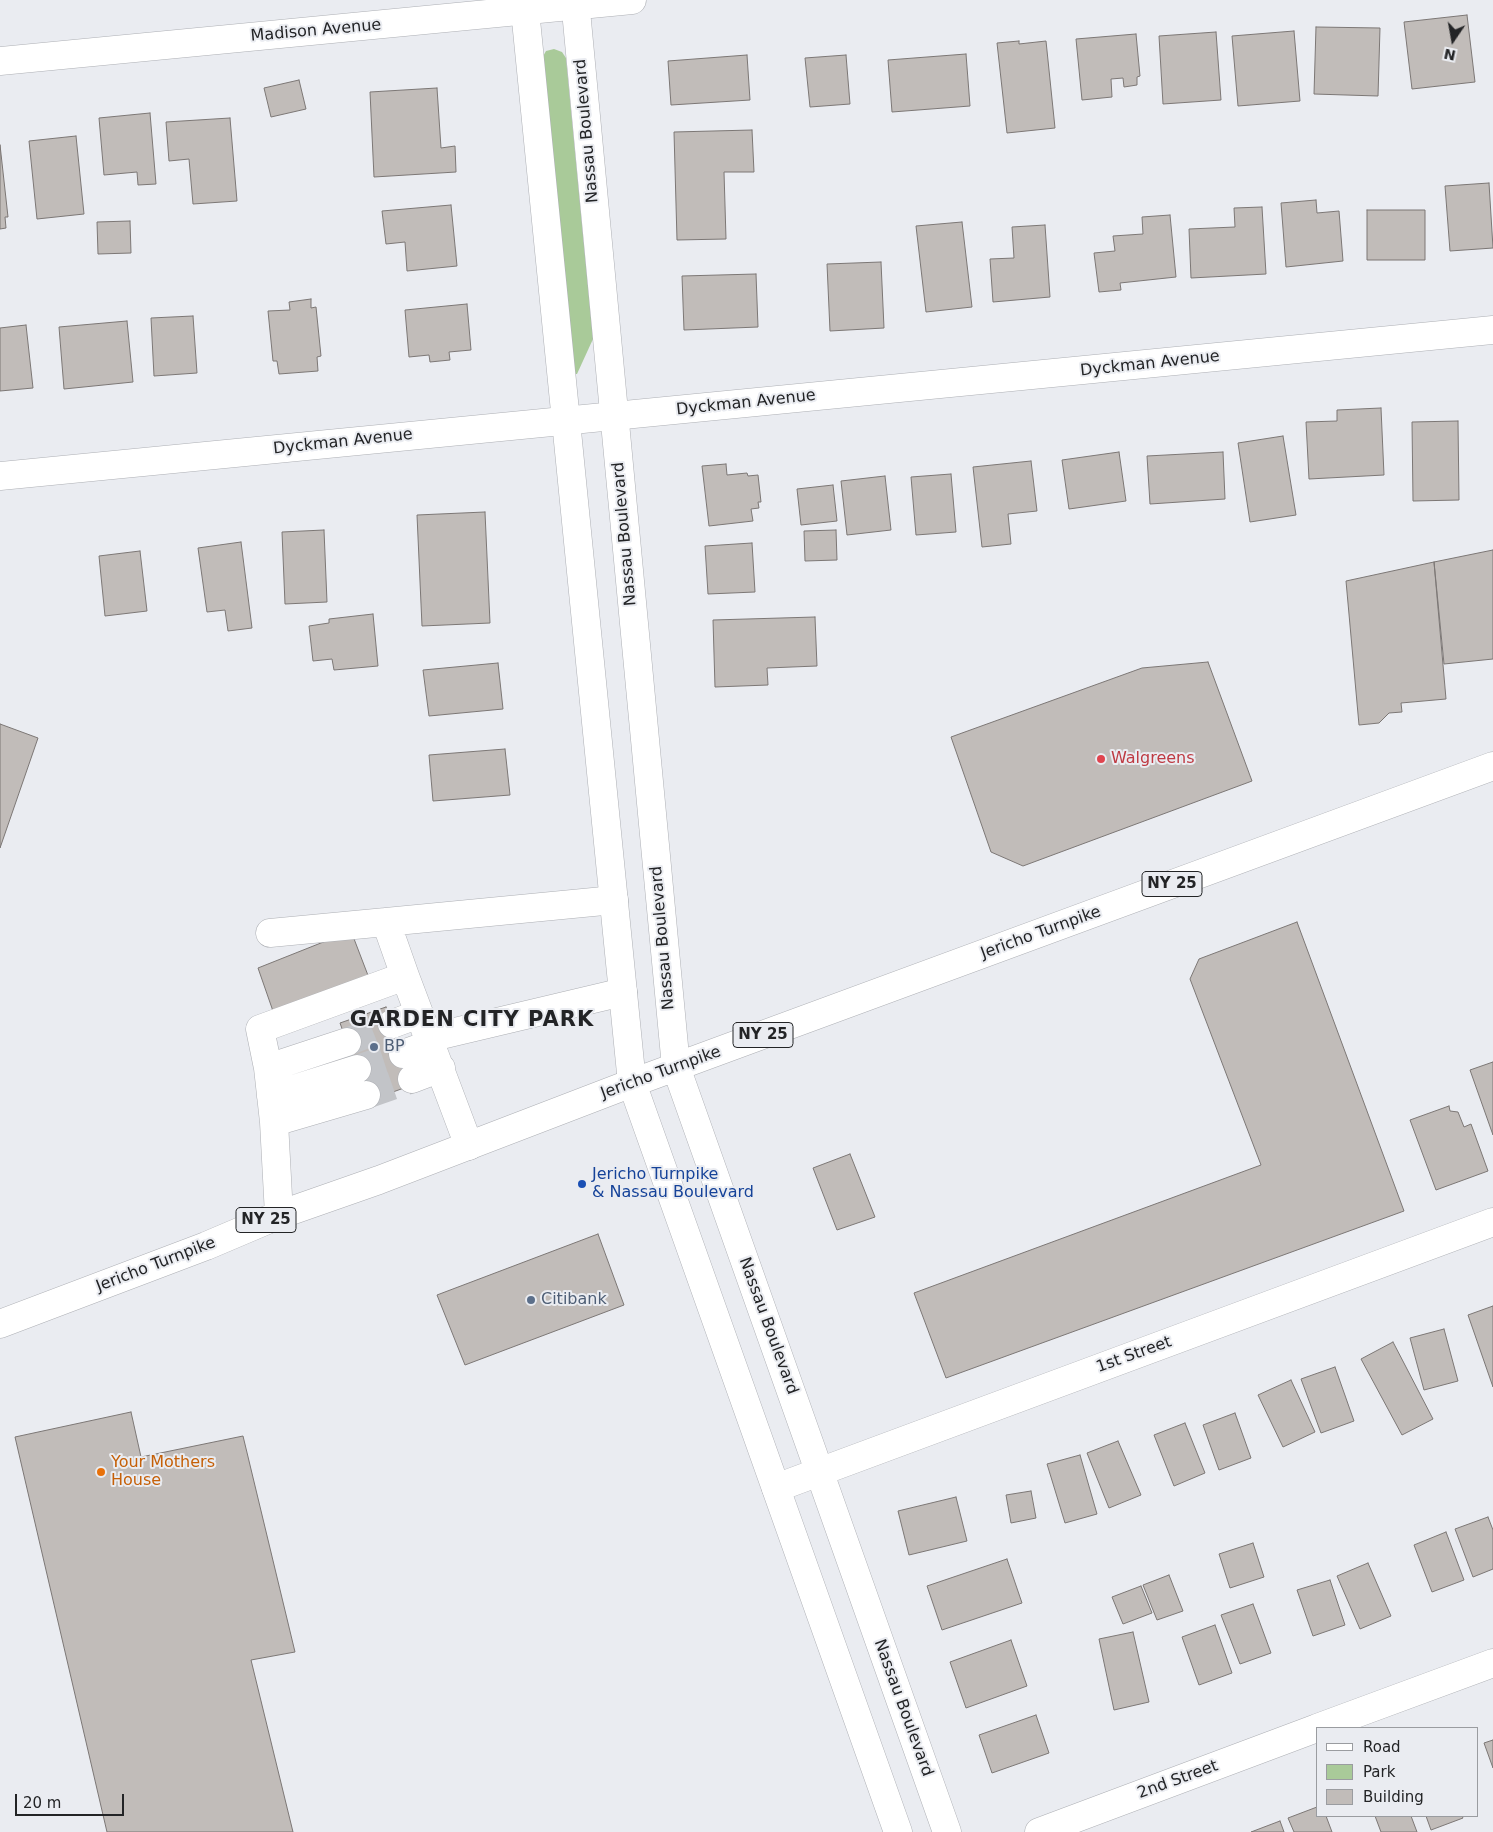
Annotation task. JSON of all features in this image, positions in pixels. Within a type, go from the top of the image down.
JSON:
[{"type":"main road","name":"Madison Avenue","points":[[0,61],[525,5],[632,0]]},
{"type":"main road","name":"Nassau Boulevard","points":[[575,3],[676,1068],[947,1832]]},
{"type":"main road","points":[[525,5],[632,1083],[898,1832]]},
{"type":"main road","name":"Dyckman Avenue","points":[[0,476],[1493,330]]},
{"type":"main road","name":"Jericho Turnpike","points":[[0,1324],[206,1246],[279,1215],[469,1146],[632,1083],[1493,766]]},
{"type":"main road","points":[[270,933],[614,900]]},
{"type":"main road","points":[[386,922],[469,1146]]},
{"type":"main road","points":[[279,1215],[273,1109],[268,1068],[260,1029],[405,976]]},
{"type":"main road","points":[[408,1066],[430,1041],[623,992]]},
{"type":"main road","points":[[392,1024],[430,1041]]},
{"type":"main road","points":[[268,1068],[347,1042]]},
{"type":"main road","points":[[273,1109],[357,1068]]},
{"type":"main road","points":[[273,1109],[366,1095]]},
{"type":"main road","name":"1st Street","points":[[776,1488],[1493,1222]]},
{"type":"main road","name":"2nd Street","points":[[1320,1727],[1493,1663]]},
{"type":"main road","name":"2nd Street","points":[[1039,1832],[1316,1728]]},
{"type":"green space","points":[[554,49],[562,52],[566,58],[593,339],[577,374],[572,374],[542,58],[546,51]]},
{"type":"building","points":[[1467,15],[1475,82],[1412,89],[1404,22]]},
{"type":"building","points":[[1316,27],[1380,28],[1378,96],[1314,94]]},
{"type":"building","points":[[1294,31],[1300,101],[1238,106],[1232,36]]},
{"type":"building","points":[[1216,32],[1221,100],[1163,104],[1159,36]]},
{"type":"building","points":[[1136,34],[1140,76],[1137,77],[1137,85],[1124,87],[1123,78],[1111,79],[1112,97],[1082,100],[1076,39]]},
{"type":"building","points":[[1019,41],[1019,44],[1046,41],[1055,128],[1007,133],[997,43]]},
{"type":"building","points":[[966,54],[970,106],[892,112],[888,60]]},
{"type":"building","points":[[747,55],[750,100],[671,105],[668,61]]},
{"type":"building","points":[[846,55],[850,104],[810,107],[805,58]]},
{"type":"building","points":[[299,80],[306,109],[271,117],[264,88]]},
{"type":"building","points":[[437,88],[441,148],[455,146],[456,172],[374,177],[370,92]]},
{"type":"building","points":[[150,113],[156,184],[138,185],[137,172],[104,175],[99,118]]},
{"type":"building","points":[[230,118],[237,201],[193,204],[189,159],[169,161],[166,122]]},
{"type":"building","points":[[752,130],[754,172],[724,172],[726,239],[677,240],[674,132]]},
{"type":"building","points":[[76,136],[84,214],[37,219],[29,141]]},
{"type":"building","points":[[0,145],[8,217],[5,217],[6,228],[0,229]]},
{"type":"building","points":[[1489,183],[1493,248],[1450,251],[1445,186]]},
{"type":"building","points":[[1316,200],[1317,213],[1339,211],[1343,261],[1286,267],[1281,203]]},
{"type":"building","points":[[451,205],[457,266],[407,271],[405,242],[386,244],[382,211]]},
{"type":"building","points":[[1262,207],[1266,274],[1191,278],[1189,229],[1235,227],[1234,208]]},
{"type":"building","points":[[1367,210],[1425,210],[1425,260],[1367,260]]},
{"type":"building","points":[[1170,215],[1176,277],[1120,283],[1121,290],[1099,292],[1094,253],[1115,251],[1113,236],[1143,234],[1142,217]]},
{"type":"building","points":[[130,221],[131,253],[98,254],[97,222]]},
{"type":"building","points":[[962,222],[972,307],[926,312],[916,226]]},
{"type":"building","points":[[1045,225],[1050,297],[993,302],[990,259],[1014,258],[1012,227]]},
{"type":"building","points":[[881,262],[884,328],[830,331],[827,264]]},
{"type":"building","points":[[756,274],[758,327],[684,330],[682,276]]},
{"type":"building","points":[[311,299],[311,308],[316,307],[321,356],[317,357],[318,371],[279,374],[277,361],[273,361],[268,311],[290,310],[289,302]]},
{"type":"building","points":[[467,304],[471,350],[449,352],[450,360],[430,362],[429,355],[409,357],[405,310]]},
{"type":"building","points":[[193,316],[197,373],[154,376],[151,318]]},
{"type":"building","points":[[127,321],[133,382],[64,389],[59,327]]},
{"type":"building","points":[[26,325],[33,388],[0,391],[0,328]]},
{"type":"building","points":[[1381,408],[1384,475],[1309,479],[1306,422],[1337,421],[1337,410]]},
{"type":"building","points":[[1458,421],[1459,500],[1413,501],[1412,422]]},
{"type":"building","points":[[1283,436],[1296,515],[1250,522],[1238,443]]},
{"type":"building","points":[[1119,452],[1126,501],[1069,509],[1062,460]]},
{"type":"building","points":[[1223,452],[1225,499],[1150,504],[1147,456]]},
{"type":"building","points":[[1031,461],[1037,511],[1008,514],[1011,544],[982,547],[973,467]]},
{"type":"building","points":[[726,464],[727,475],[747,473],[748,476],[758,475],[761,502],[758,502],[759,508],[751,509],[753,521],[709,526],[702,466]]},
{"type":"building","points":[[951,474],[956,532],[916,535],[911,477]]},
{"type":"building","points":[[885,476],[891,530],[847,535],[841,481]]},
{"type":"building","points":[[833,485],[837,521],[801,525],[797,489]]},
{"type":"building","points":[[485,512],[490,623],[422,626],[417,515]]},
{"type":"building","points":[[324,530],[327,602],[285,604],[282,532]]},
{"type":"building","points":[[836,530],[837,560],[805,561],[804,531]]},
{"type":"building","points":[[241,542],[252,628],[228,631],[225,610],[207,612],[198,548]]},
{"type":"building","points":[[752,543],[755,592],[708,594],[705,546]]},
{"type":"building","points":[[1493,550],[1493,659],[1444,664],[1434,562]]},
{"type":"building","points":[[140,551],[147,611],[105,616],[99,556]]},
{"type":"building","points":[[1434,562],[1446,699],[1401,703],[1402,712],[1389,713],[1379,723],[1359,725],[1346,581]]},
{"type":"building","points":[[373,614],[378,666],[334,670],[332,659],[313,661],[309,626],[329,623],[329,619]]},
{"type":"building","points":[[815,617],[817,666],[767,668],[768,685],[715,687],[713,620]]},
{"type":"building","name":"Walgreens","points":[[1208,662],[1252,781],[1023,866],[991,852],[951,737],[1142,668]]},
{"type":"building","points":[[498,663],[503,709],[429,716],[423,670]]},
{"type":"building","points":[[0,724],[38,738],[0,848]]},
{"type":"building","points":[[505,749],[510,795],[433,801],[429,755]]},
{"type":"building","points":[[1297,922],[1404,1211],[946,1378],[914,1293],[1261,1165],[1190,979],[1199,959]]},
{"type":"building","points":[[351,931],[369,978],[274,1014],[258,968]]},
{"type":"building","points":[[386,1007],[415,1084],[368,1101],[340,1023]]},
{"type":"building","points":[[1493,1062],[1493,1135],[1470,1070]]},
{"type":"building","points":[[1449,1106],[1450,1111],[1458,1112],[1464,1127],[1471,1124],[1488,1171],[1436,1190],[1410,1120]]},
{"type":"building","points":[[850,1154],[875,1217],[837,1230],[813,1168]]},
{"type":"building","name":"Citibank","points":[[598,1234],[624,1305],[465,1365],[437,1295]]},
{"type":"building","points":[[1493,1306],[1493,1387],[1468,1315]]},
{"type":"building","points":[[1444,1329],[1458,1381],[1424,1390],[1410,1338]]},
{"type":"building","points":[[1393,1342],[1433,1419],[1402,1435],[1361,1359]]},
{"type":"building","points":[[1335,1367],[1354,1421],[1321,1433],[1301,1379]]},
{"type":"building","points":[[1291,1380],[1315,1432],[1283,1447],[1258,1395]]},
{"type":"building","points":[[131,1412],[141,1457],[243,1436],[295,1652],[251,1660],[293,1832],[107,1832],[15,1437]]},
{"type":"building","points":[[1235,1413],[1251,1458],[1219,1470],[1203,1425]]},
{"type":"building","points":[[1185,1423],[1205,1473],[1174,1486],[1154,1435]]},
{"type":"building","points":[[1118,1441],[1141,1495],[1109,1508],[1087,1453]]},
{"type":"building","points":[[1080,1455],[1097,1514],[1065,1523],[1047,1464]]},
{"type":"building","points":[[1031,1491],[1036,1518],[1011,1523],[1006,1495]]},
{"type":"building","points":[[956,1497],[967,1541],[909,1555],[898,1511]]},
{"type":"building","points":[[1488,1517],[1493,1530],[1493,1569],[1473,1577],[1455,1529]]},
{"type":"building","points":[[1446,1532],[1464,1580],[1432,1592],[1414,1545]]},
{"type":"building","points":[[1253,1543],[1264,1577],[1230,1588],[1219,1554]]},
{"type":"building","points":[[1007,1559],[1022,1603],[942,1630],[927,1586]]},
{"type":"building","points":[[1368,1563],[1391,1616],[1360,1629],[1337,1576]]},
{"type":"building","points":[[1169,1575],[1183,1611],[1157,1620],[1143,1585]]},
{"type":"building","points":[[1330,1580],[1345,1625],[1313,1636],[1297,1590]]},
{"type":"building","points":[[1141,1586],[1152,1613],[1123,1624],[1112,1597]]},
{"type":"building","points":[[1253,1604],[1271,1653],[1240,1664],[1221,1615]]},
{"type":"building","points":[[1215,1625],[1232,1673],[1199,1685],[1182,1637]]},
{"type":"building","points":[[1133,1632],[1149,1702],[1114,1710],[1099,1639]]},
{"type":"building","points":[[1011,1640],[1027,1686],[966,1708],[950,1662]]},
{"type":"building","points":[[1036,1715],[1049,1753],[992,1773],[979,1735]]},
{"type":"building","points":[[1493,1740],[1493,1768],[1484,1743]]},
{"type":"building","points":[[1316,1807],[1316,1817],[1326,1817],[1332,1832],[1294,1832],[1288,1818]]},
{"type":"building","points":[[1375,1817],[1411,1817],[1417,1832],[1381,1832]]},
{"type":"building","points":[[1426,1817],[1463,1818],[1431,1830]]},
{"type":"building","points":[[1280,1821],[1284,1832],[1251,1832]]},
{"type":"tunnel","points":[[347,1042],[392,1024]]},
{"type":"tunnel","points":[[357,1069],[403,1054]]},
{"type":"tunnel","points":[[366,1095],[412,1079]]},
{"type":"place","name":"Walgreens","points":[[1101,759]]},
{"type":"place","name":"BP","points":[[374,1047]]},
{"type":"place","name":"Jericho Turnpike & Nassau Boulevard","points":[[582,1184]]},
{"type":"place","name":"Citibank","points":[[531,1300]]},
{"type":"place","name":"Your Mothers House","points":[[101,1472]]},
{"type":"district","name":"GARDEN CITY PARK","points":[[472,1021]]}]
